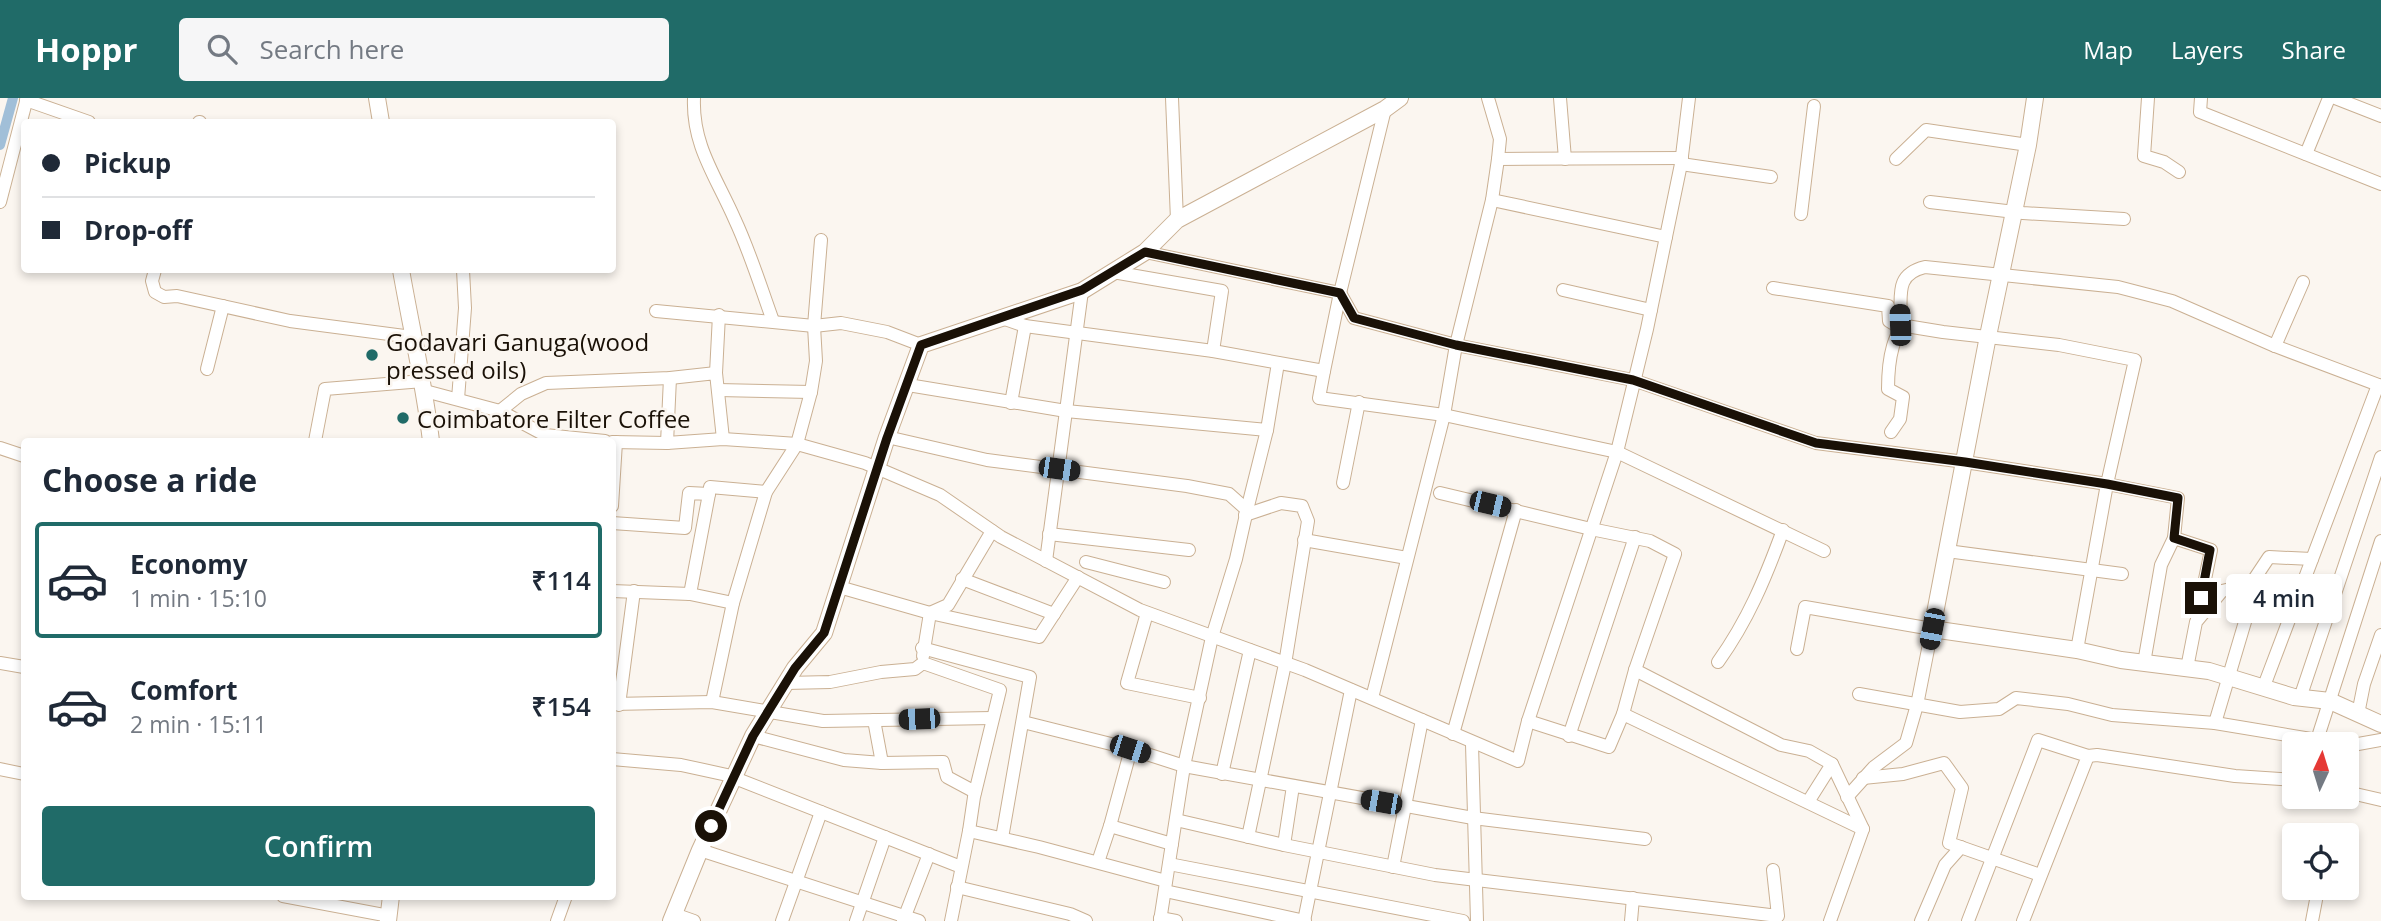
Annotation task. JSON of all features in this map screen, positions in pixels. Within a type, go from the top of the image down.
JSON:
[{"type":"main road","points":[[377,98],[380,119]]},
{"type":"main road","points":[[2035,98],[2003,274],[1988,336],[1932,629],[2077,649],[2121,660],[2209,671],[2300,698],[2330,701],[2381,723]]},
{"type":"main road","points":[[673,918],[732,777],[753,736],[795,668],[824,633],[887,438],[921,345],[1082,290],[1145,252],[1177,220],[1391,102]]},
{"type":"main road","points":[[401,273],[412,337],[424,386],[431,438]]},
{"type":"main road","points":[[389,919],[391,900]]},
{"type":"street","points":[[694,98],[693,119],[704,157],[736,221],[773,321]]},
{"type":"street","points":[[1172,98],[1177,220]]},
{"type":"street","points":[[1372,698],[1444,415],[1456,345],[1492,200],[1500,139],[1488,98]]},
{"type":"street","points":[[1560,98],[1565,159]]},
{"type":"street","points":[[616,442],[667,443],[723,439],[797,444],[877,468],[940,495],[992,530],[1046,561],[1147,613],[1305,670],[1472,744],[1518,761],[1528,721],[1617,452],[1651,310],[1682,161],[1689,98]]},
{"type":"street","points":[[2148,98],[2144,156],[2164,162],[2179,172]]},
{"type":"street","points":[[2201,98],[2200,112],[2381,184]]},
{"type":"street","points":[[2306,154],[2329,98]]},
{"type":"street","points":[[2335,98],[2381,116]]},
{"type":"street","points":[[22,119],[27,99],[81,119]]},
{"type":"street","points":[[1391,102],[1340,293],[1319,398],[1444,415],[1617,452],[1824,551]]},
{"type":"street","points":[[1801,215],[1814,106]]},
{"type":"street","points":[[0,202],[21,122]]},
{"type":"street","points":[[1896,159],[1926,130],[2028,145]]},
{"type":"street","points":[[1498,159],[1682,161],[1771,177]]},
{"type":"street","points":[[1492,200],[1666,237]]},
{"type":"street","points":[[1930,202],[2015,212],[2124,219]]},
{"type":"street","points":[[712,702],[733,603],[766,492],[797,444],[811,392],[816,361],[814,326],[821,240]]},
{"type":"street","points":[[1145,252],[1340,293],[1354,318],[1456,345],[1633,380],[1816,443],[1965,462],[2178,498],[2174,538],[2161,565],[2144,663]]},
{"type":"street","points":[[1891,432],[1900,419],[1903,397],[1888,389],[1889,365],[1900,325],[1899,301],[1902,286],[1912,270],[1925,267],[2118,287],[2172,301],[2274,346],[2379,386],[2264,686]]},
{"type":"street","points":[[1113,272],[1222,291],[1213,351]]},
{"type":"street","points":[[154,273],[152,281],[155,292],[164,297],[177,296],[290,321],[412,337]]},
{"type":"street","points":[[458,399],[465,308],[463,273]]},
{"type":"street","points":[[2274,346],[2303,282]]},
{"type":"street","points":[[1773,288],[1888,306],[1889,321],[1900,325],[2059,345],[2135,359],[2107,484],[2077,649]]},
{"type":"street","points":[[1046,561],[1082,290]]},
{"type":"street","points":[[1563,290],[1651,310]]},
{"type":"street","points":[[207,369],[223,306]]},
{"type":"street","points":[[656,311],[814,326],[841,323],[887,332],[921,345]]},
{"type":"street","points":[[719,316],[716,373],[723,439]]},
{"type":"street","points":[[1002,318],[1025,326],[1213,351],[1324,371]]},
{"type":"street","points":[[1011,403],[1025,326]]},
{"type":"street","points":[[1176,921],[1160,919],[1184,766],[1212,637],[1236,559],[1267,430],[1278,363]]},
{"type":"street","points":[[500,411],[521,394],[546,383],[670,378],[716,373]]},
{"type":"street","points":[[667,443],[670,378]]},
{"type":"street","points":[[908,384],[1066,411],[1267,430]]},
{"type":"street","points":[[316,438],[326,389],[424,386],[500,411],[545,438]]},
{"type":"street","points":[[718,390],[811,392]]},
{"type":"street","points":[[1343,483],[1359,402]]},
{"type":"street","points":[[887,438],[987,460],[1229,494],[1246,513]]},
{"type":"street","points":[[0,448],[21,455]]},
{"type":"street","points":[[2300,698],[2381,457]]},
{"type":"street","points":[[690,594],[710,487],[766,492]]},
{"type":"street","points":[[616,523],[685,528],[690,493],[709,494]]},
{"type":"street","points":[[1440,493],[1591,530],[1635,537],[1650,541],[1675,554],[1635,670],[1623,714],[1609,747],[1528,721]]},
{"type":"street","points":[[1246,513],[1281,503],[1302,506],[1308,521],[1285,664],[1248,837]]},
{"type":"street","points":[[1453,734],[1516,510]]},
{"type":"street","points":[[930,613],[948,605],[992,530]]},
{"type":"street","points":[[1718,662],[1740,631],[1769,569],[1783,530]]},
{"type":"street","points":[[1049,534],[1189,550]]},
{"type":"street","points":[[1569,736],[1635,537]]},
{"type":"street","points":[[839,587],[930,613],[1039,637],[1080,579],[1090,538]]},
{"type":"street","points":[[2174,538],[2210,550],[2187,668]]},
{"type":"street","points":[[1304,540],[1407,558]]},
{"type":"street","points":[[2325,732],[2330,701],[2381,541]]},
{"type":"street","points":[[1947,551],[2122,574]]},
{"type":"street","points":[[2215,723],[2248,615],[2251,584],[2269,557],[2312,559]]},
{"type":"street","points":[[1086,562],[1164,582]]},
{"type":"street","points":[[962,579],[1054,614]]},
{"type":"street","points":[[2196,622],[2222,591],[2251,584]]},
{"type":"street","points":[[616,591],[690,594],[733,603]]},
{"type":"street","points":[[634,591],[616,704],[712,702],[823,721],[992,718]]},
{"type":"street","points":[[1797,649],[1805,607],[1932,629],[1917,705],[1906,743],[1874,767],[1847,797]]},
{"type":"street","points":[[923,663],[922,648],[930,613]]},
{"type":"street","points":[[1147,613],[1127,683],[1200,698]]},
{"type":"street","points":[[2358,714],[2364,684],[2381,635]]},
{"type":"street","points":[[922,648],[1030,677],[1002,838]]},
{"type":"street","points":[[1222,774],[1250,650]]},
{"type":"street","points":[[0,663],[21,666]]},
{"type":"street","points":[[786,683],[830,682],[881,672],[915,669],[923,663]]},
{"type":"street","points":[[923,663],[1000,690],[975,792],[951,921]]},
{"type":"street","points":[[1635,670],[1781,745],[1809,751],[1832,764],[1863,829],[1837,918]]},
{"type":"street","points":[[969,831],[1098,862],[1165,886],[1304,921],[1351,690]]},
{"type":"street","points":[[1859,694],[1960,712],[1999,709],[2016,698],[2068,704],[2112,715],[2215,723],[2282,735]]},
{"type":"street","points":[[1623,714],[1863,829]]},
{"type":"street","points":[[874,720],[882,763]]},
{"type":"street","points":[[1394,867],[1422,720]]},
{"type":"street","points":[[1023,722],[1222,774],[1473,818],[1645,839]]},
{"type":"street","points":[[753,736],[844,760],[882,763],[943,762],[947,776],[975,792]]},
{"type":"street","points":[[1968,921],[2038,740],[2088,756],[2097,755],[2235,776],[2282,779]]},
{"type":"street","points":[[2359,744],[2381,740]]},
{"type":"street","points":[[1472,744],[1477,921]]},
{"type":"street","points":[[1098,862],[1111,826],[1130,749]]},
{"type":"street","points":[[2023,921],[2088,756]]},
{"type":"street","points":[[616,759],[681,765],[732,777],[961,867]]},
{"type":"street","points":[[1864,778],[1903,774],[1944,763],[1962,788],[1949,843],[2040,875]]},
{"type":"street","points":[[1808,803],[1832,764]]},
{"type":"street","points":[[0,769],[21,773]]},
{"type":"street","points":[[1284,845],[1293,786]]},
{"type":"street","points":[[2359,795],[2381,800]]},
{"type":"street","points":[[782,921],[821,812]]},
{"type":"street","points":[[1176,820],[1284,845],[1475,880],[1778,916],[1773,870]]},
{"type":"street","points":[[1111,826],[1172,844]]},
{"type":"street","points":[[856,921],[886,837]]},
{"type":"street","points":[[1921,921],[1945,865],[1961,848]]},
{"type":"street","points":[[700,850],[904,919],[919,921]]},
{"type":"street","points":[[904,919],[929,854]]},
{"type":"street","points":[[1169,864],[1463,921]]},
{"type":"street","points":[[957,887],[1070,914],[1086,921]]},
{"type":"street","points":[[1632,921],[1633,898]]},
{"type":"street","points":[[301,900],[389,919]]},
{"type":"street","points":[[557,921],[565,900]]},
{"type":"street","points":[[2312,921],[2316,900]]},
{"type":"street","points":[[673,918],[694,921]]},
{"type":"waterway","points":[[0,145],[13,98]]},
{"type":"place","name":"Godavari Ganuga(wood pressed oils)","points":[[372,355]]},
{"type":"place","name":"Coimbatore Filter Coffee","points":[[403,418]]},
{"type":"route","points":[[711,826],[753,736],[795,668],[824,633],[887,438],[921,345],[1082,290],[1145,252],[1340,293],[1354,318],[1456,345],[1633,380],[1816,443],[1965,462],[2178,498],[2174,538],[2210,550],[2201,598]]}]
